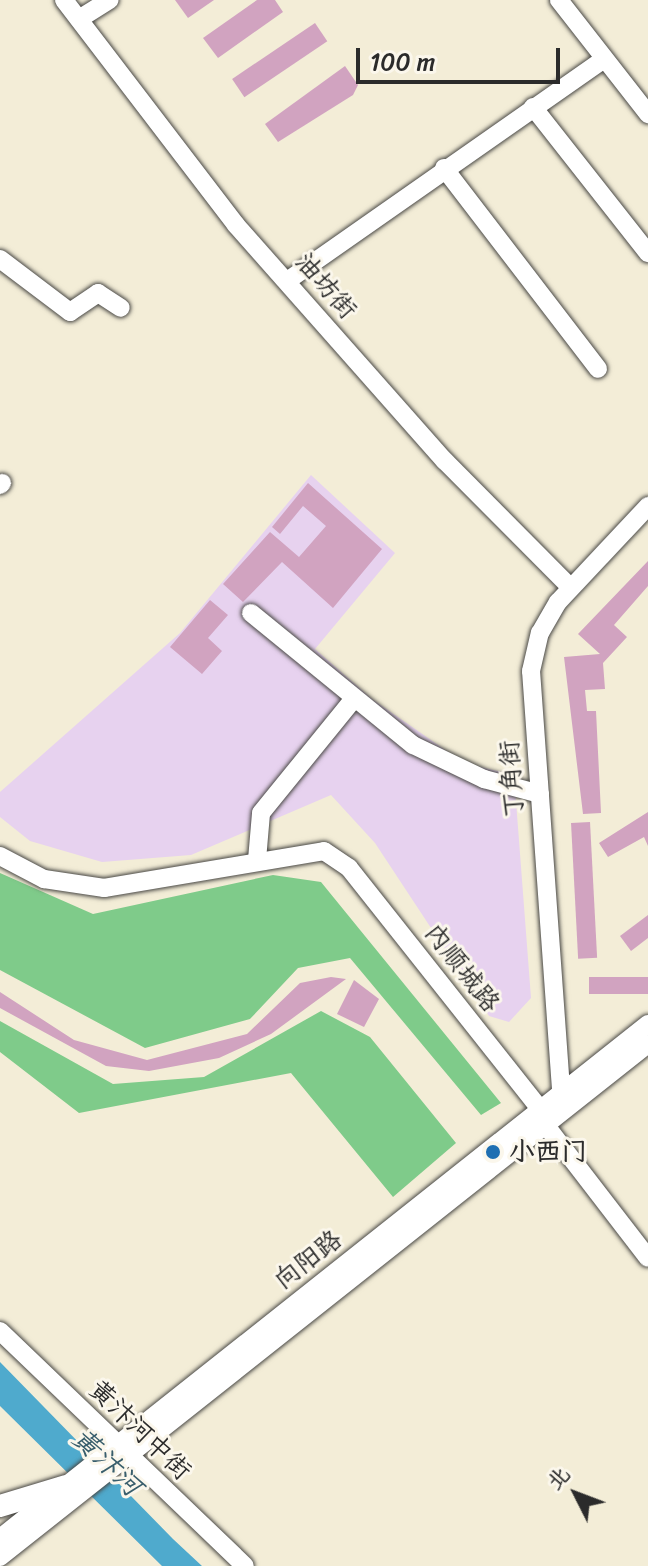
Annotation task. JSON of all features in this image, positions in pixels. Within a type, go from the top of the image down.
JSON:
[{"type":"main road","points":[[0,1506],[71,1491]]},
{"type":"street","name":"油坊街","points":[[64,0],[287,281],[445,461],[570,587]]},
{"type":"street","points":[[79,19],[109,0]]},
{"type":"street","points":[[559,0],[648,114]]},
{"type":"street","points":[[287,281],[444,168],[604,59]]},
{"type":"street","points":[[533,107],[648,253]]},
{"type":"street","points":[[444,168],[598,369]]},
{"type":"street","points":[[0,259],[70,312],[98,293],[121,308]]},
{"type":"street","name":"丁角街","points":[[561,1089],[531,671],[540,633],[570,587],[648,506]]},
{"type":"street","points":[[251,613],[352,701],[452,765],[540,794]]},
{"type":"street","points":[[257,860],[261,813],[352,701]]},
{"type":"street","name":"内顺城路","points":[[0,856],[44,879],[83,888],[257,860],[331,854],[349,868],[648,1258]]},
{"type":"street","name":"向阳路","points":[[540,1118],[561,1089],[648,1024]]},
{"type":"street","name":"向阳路","points":[[0,1538],[71,1491],[540,1118],[648,1044]]},
{"type":"street","name":"黄汴河中街","points":[[0,1331],[117,1455],[245,1566]]},
{"type":"street","name":"向阳路","points":[[0,1557],[71,1491]]},
{"type":"shaded area","points":[[311,475],[395,553],[315,649],[372,699],[464,763],[514,775],[531,998],[509,1022],[489,1016],[375,843],[331,795],[191,855],[102,862],[30,841],[0,817],[0,792],[180,633]]},
{"type":"green space","points":[[0,873],[93,914],[273,875],[321,882],[501,1103],[481,1115],[350,958],[298,968],[250,1019],[145,1048],[0,970]]},
{"type":"green space","points":[[321,1011],[370,1037],[456,1143],[393,1197],[291,1073],[79,1113],[0,1052],[0,1021],[113,1084],[204,1077]]},
{"type":"water","points":[[0,1362],[202,1566],[162,1566],[0,1406]]},
{"type":"building","points":[[175,0],[214,0],[188,18]]},
{"type":"building","points":[[257,0],[275,0],[283,12],[218,58],[203,38]]},
{"type":"building","points":[[315,23],[327,41],[244,97],[232,79]]},
{"type":"building","points":[[345,66],[358,85],[353,95],[278,142],[265,124]]},
{"type":"building","points":[[308,483],[382,549],[333,608],[282,562],[243,602],[223,584],[270,532],[299,557],[326,526],[303,506],[280,534],[272,527]]},
{"type":"building","points":[[648,561],[648,586],[614,625],[627,637],[603,663],[605,689],[585,690],[587,711],[596,711],[601,813],[583,814],[564,657],[600,654],[578,634]]},
{"type":"building","points":[[210,600],[228,615],[208,638],[222,651],[202,674],[170,647]]},
{"type":"building","points":[[648,812],[648,846],[644,837],[608,857],[599,843]]},
{"type":"building","points":[[590,822],[597,958],[578,959],[571,823]]},
{"type":"building","points":[[648,915],[648,938],[631,951],[620,936]]},
{"type":"building","points":[[331,977],[346,979],[271,1034],[219,1058],[149,1071],[106,1066],[0,1008],[0,992],[74,1040],[147,1060],[247,1034],[300,983]]},
{"type":"building","points":[[589,977],[648,977],[648,994],[589,994]]},
{"type":"building","points":[[354,980],[379,999],[364,1027],[337,1014]]},
{"type":"place","name":"小西门","points":[[493,1152]]},
{"type":"water label","name":"黄汴河","points":[[107,1462]]}]
